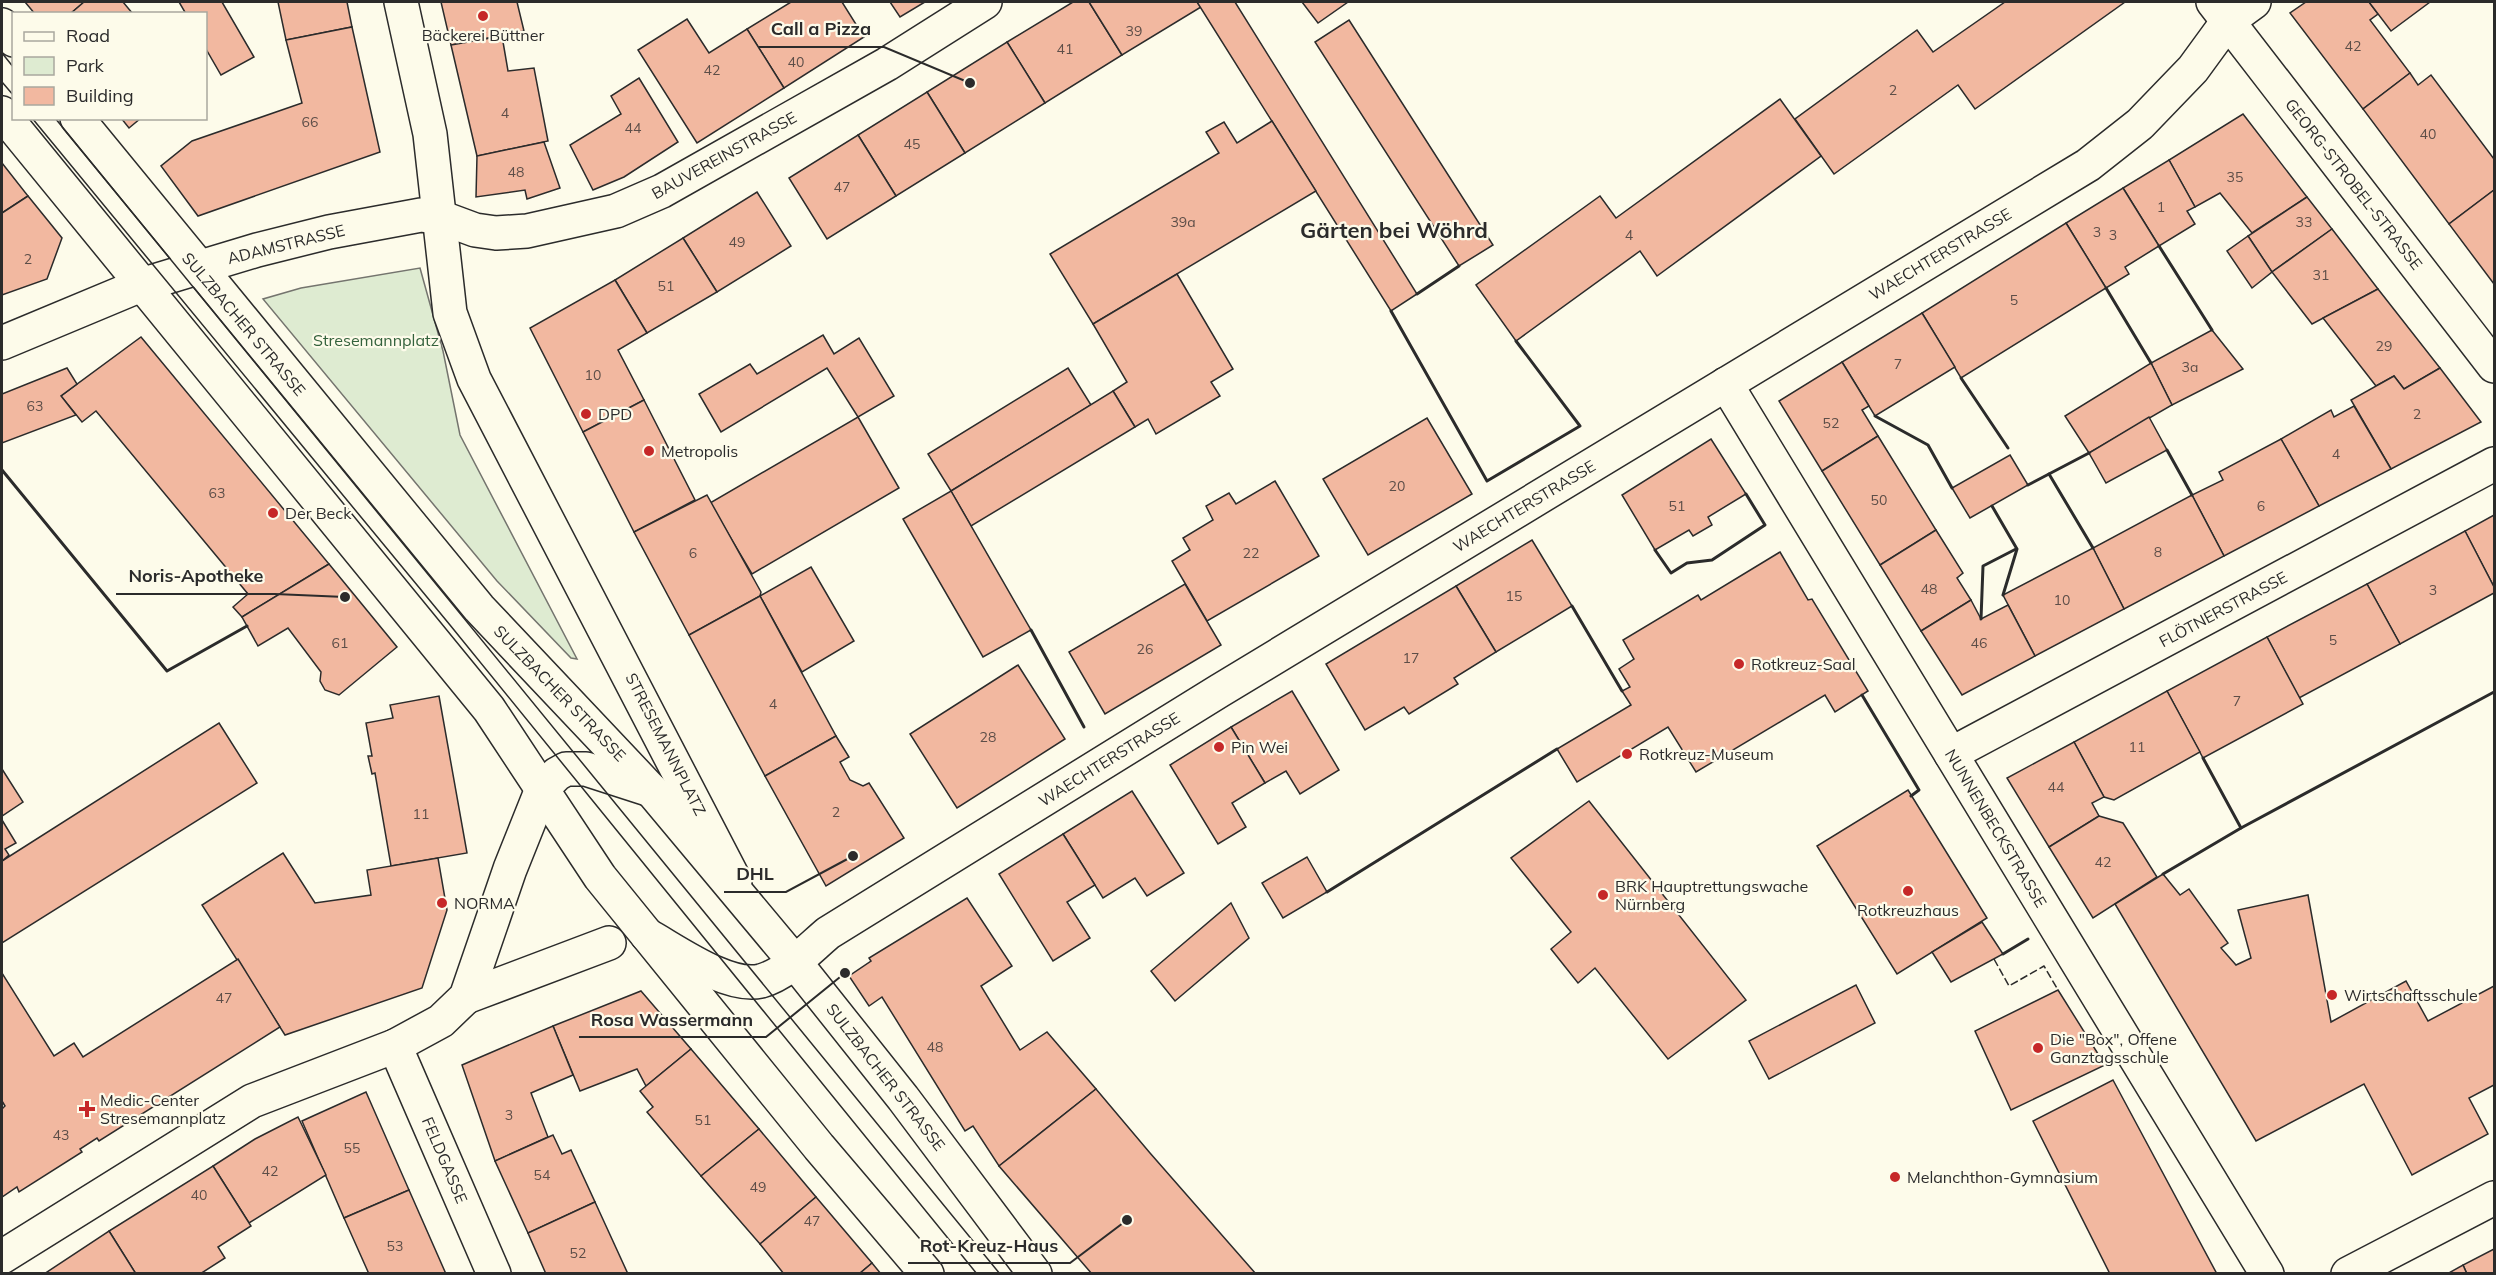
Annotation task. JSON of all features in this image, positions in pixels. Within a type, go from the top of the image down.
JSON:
[{"type":"street","name":"STRESEMANNPLATZ","points":[[401,2],[430,134],[450,313],[474,379],[749,908]]},
{"type":"street","name":"BAUVEREINSTRASSE","points":[[440,217],[475,230],[496,233],[526,231],[592,218],[616,210],[662,191],[726,156],[887,64],[985,2]]},
{"type":"street","name":"WAECHTERSTRASSE","points":[[646,935],[739,982],[760,981],[779,972],[828,933],[1209,697],[2088,165],[2140,124],[2193,69],[2220,11],[2254,2]]},
{"type":"street","name":"GEORG-STROBEL-STRASSE","points":[[2220,11],[2494,366]]},
{"type":"street","points":[[2,26],[12,38]]},
{"type":"street","points":[[2,113],[489,709],[600,877],[861,1197],[927,1274]]},
{"type":"street","name":"SULZBACHER STRASSE","points":[[79,120],[479,608],[651,790],[794,961],[903,1098],[1035,1274]]},
{"type":"street","name":"ADAMSTRASSE","points":[[2,343],[141,285],[197,266],[329,232],[421,215],[440,217]]},
{"type":"street","name":"NUNNENBECKSTRASSE","points":[[1726,384],[2267,1274]]},
{"type":"street","name":"FLÖTNERSTRASSE","points":[[1951,754],[2494,464]]},
{"type":"street","points":[[466,997],[510,869],[542,789],[557,774],[576,768],[609,775],[651,790]]},
{"type":"street","points":[[2,1257],[252,1101],[395,1046],[441,1021],[466,997],[609,943]]},
{"type":"street","name":"FELDGASSE","points":[[395,1046],[494,1274]]},
{"type":"street","points":[[2348,1274],[2494,1198]]},
{"type":"green space","name":"Stresemannplatz","points":[[420,268],[443,351],[460,435],[577,659],[571,658],[497,581],[263,299],[301,288]]},
{"type":"building","points":[[25,2],[84,2],[72,12],[33,12]]},
{"type":"building","points":[[84,2],[123,2],[131,12],[72,12]]},
{"type":"building","points":[[179,2],[222,2],[254,57],[221,75],[207,51],[207,12],[185,12]]},
{"type":"building","points":[[278,2],[347,2],[352,27],[286,40]]},
{"type":"building","name":"Bäckerei Büttner","points":[[441,2],[517,2],[524,31],[451,45]]},
{"type":"building","points":[[791,2],[842,2],[864,37],[784,88],[747,29]]},
{"type":"building","points":[[890,2],[925,2],[900,17]]},
{"type":"building","points":[[1073,2],[1089,2],[1122,55],[1045,103],[1007,42]]},
{"type":"building","points":[[1089,2],[1197,2],[1201,7],[1122,55]]},
{"type":"building","points":[[1197,2],[1235,2],[1417,294],[1391,311]]},
{"type":"building","points":[[1302,2],[1348,2],[1318,23]]},
{"type":"building","points":[[2005,2],[2125,2],[1975,109],[1958,85],[1834,174],[1795,119],[1917,30],[1933,52]]},
{"type":"building","points":[[2306,2],[2369,2],[2378,14],[2370,20],[2410,73],[2363,109],[2290,13]]},
{"type":"building","points":[[2369,2],[2430,2],[2391,31]]},
{"type":"building","points":[[687,19],[709,53],[747,29],[784,88],[697,143],[638,50]]},
{"type":"building","points":[[1349,20],[1493,245],[1459,266],[1315,42]]},
{"type":"building","points":[[352,27],[380,152],[198,216],[161,166],[192,141],[302,103],[286,40]]},
{"type":"building","points":[[502,36],[508,71],[534,68],[548,141],[477,156],[451,45]]},
{"type":"building","points":[[1007,42],[1045,103],[965,153],[927,92]]},
{"type":"building","points":[[2410,73],[2418,85],[2431,75],[2494,159],[2494,190],[2449,224],[2363,109]]},
{"type":"building","points":[[639,78],[678,142],[624,177],[593,190],[570,145],[621,114],[611,96]]},
{"type":"building","points":[[927,92],[965,153],[896,196],[858,135]]},
{"type":"building","points":[[1780,99],[1821,156],[1657,276],[1640,251],[1516,341],[1476,285],[1600,196],[1616,218]]},
{"type":"building","points":[[2243,114],[2307,197],[2252,233],[2220,193],[2195,207],[2169,160]]},
{"type":"building","points":[[123,120],[139,120],[129,128]]},
{"type":"building","points":[[1272,121],[1316,191],[1093,324],[1050,254],[1219,153],[1206,132],[1224,122],[1237,143]]},
{"type":"building","points":[[858,135],[896,196],[827,239],[789,178]]},
{"type":"building","points":[[544,142],[560,188],[527,199],[525,190],[476,197],[477,156]]},
{"type":"building","points":[[2169,160],[2195,207],[2187,211],[2195,224],[2159,246],[2123,188]]},
{"type":"building","points":[[2,163],[28,196],[2,213]]},
{"type":"building","points":[[2123,188],[2159,246],[2125,267],[2129,274],[2106,288],[2066,223]]},
{"type":"building","points":[[2494,190],[2494,284],[2449,224]]},
{"type":"building","points":[[757,192],[791,246],[717,292],[683,238]]},
{"type":"building","points":[[28,196],[62,238],[47,279],[2,295],[2,213]]},
{"type":"building","points":[[2307,197],[2332,229],[2272,272],[2248,236]]},
{"type":"building","points":[[2066,223],[2106,288],[1961,378],[1922,313]]},
{"type":"building","points":[[2332,229],[2378,289],[2312,324],[2272,272]]},
{"type":"building","points":[[2248,236],[2272,272],[2252,288],[2227,251]]},
{"type":"building","points":[[683,238],[717,292],[647,333],[615,280]]},
{"type":"building","points":[[1177,274],[1233,369],[1211,382],[1220,396],[1156,434],[1148,419],[1135,427],[1113,391],[1127,382],[1093,324]]},
{"type":"building","points":[[615,280],[647,333],[618,350],[644,400],[583,432],[530,328]]},
{"type":"building","points":[[2378,289],[2440,368],[2404,389],[2394,376],[2376,386],[2323,318]]},
{"type":"building","points":[[1922,313],[1955,367],[1875,416],[1842,362]]},
{"type":"building","points":[[2212,330],[2243,369],[2172,405],[2151,363]]},
{"type":"building","points":[[823,335],[834,354],[859,338],[894,396],[858,417],[827,368],[721,432],[699,394],[750,364],[757,374]]},
{"type":"building","points":[[141,337],[329,564],[242,617],[233,607],[248,594],[96,411],[82,422],[61,396]]},
{"type":"building","points":[[1842,362],[1869,406],[1862,410],[1878,436],[1822,471],[1779,401]]},
{"type":"building","points":[[2151,363],[2172,405],[2089,453],[2065,416]]},
{"type":"building","points":[[67,368],[77,384],[61,396],[76,415],[2,443],[2,394]]},
{"type":"building","points":[[1068,368],[1091,405],[951,491],[928,454]]},
{"type":"building","points":[[2440,368],[2481,422],[2391,469],[2351,400],[2394,376],[2404,389]]},
{"type":"building","points":[[1113,391],[1135,427],[971,526],[951,491]]},
{"type":"building","points":[[644,400],[695,500],[634,532],[583,432]]},
{"type":"building","points":[[2354,406],[2391,469],[2319,506],[2281,439],[2331,410],[2334,417]]},
{"type":"building","points":[[858,417],[899,488],[752,574],[710,503]]},
{"type":"building","points":[[2149,417],[2167,450],[2106,483],[2089,453]]},
{"type":"building","points":[[1427,418],[1472,494],[1368,555],[1323,479]]},
{"type":"building","points":[[1878,436],[1936,530],[1880,565],[1822,471]]},
{"type":"building","points":[[1711,439],[1746,494],[1708,517],[1712,525],[1693,536],[1689,530],[1655,550],[1622,495]]},
{"type":"building","points":[[2281,439],[2319,506],[2224,556],[2192,495],[2223,480],[2219,472]]},
{"type":"building","points":[[2010,455],[2028,485],[1970,518],[1952,488]]},
{"type":"building","points":[[1275,481],[1319,556],[1207,621],[1172,561],[1190,550],[1183,538],[1213,520],[1206,506],[1229,493],[1236,504]]},
{"type":"building","points":[[951,491],[1031,630],[983,657],[903,519]]},
{"type":"building","points":[[707,495],[761,592],[760,596],[689,635],[634,532]]},
{"type":"building","points":[[2192,495],[2224,556],[2124,609],[2093,548]]},
{"type":"building","points":[[2494,515],[2494,587],[2465,531]]},
{"type":"building","points":[[1936,530],[1963,573],[1957,578],[1971,600],[1921,631],[1880,565]]},
{"type":"building","points":[[2465,531],[2494,587],[2494,593],[2400,644],[2367,584]]},
{"type":"building","points":[[1532,540],[1572,606],[1496,652],[1456,586]]},
{"type":"building","points":[[2093,548],[2124,609],[2035,656],[2003,595]]},
{"type":"building","name":"Rotkreuz-Saal","points":[[1780,552],[1808,600],[1812,599],[1868,691],[1835,712],[1825,695],[1696,772],[1668,727],[1577,782],[1557,749],[1631,705],[1622,691],[1630,687],[1619,669],[1634,659],[1623,640],[1698,595],[1701,600]]},
{"type":"building","points":[[329,564],[397,647],[339,695],[325,690],[320,681],[321,672],[288,628],[258,646],[242,617]]},
{"type":"building","points":[[811,567],[854,641],[802,672],[760,596]]},
{"type":"building","points":[[1185,584],[1221,645],[1105,714],[1069,652]]},
{"type":"building","points":[[2367,584],[2400,644],[2299,698],[2267,637]]},
{"type":"building","points":[[1456,586],[1496,652],[1454,678],[1458,684],[1409,714],[1404,707],[1365,730],[1326,664]]},
{"type":"building","points":[[760,596],[836,736],[765,776],[689,635]]},
{"type":"building","points":[[1971,600],[1981,619],[2008,605],[2035,656],[1962,695],[1921,631]]},
{"type":"building","points":[[2267,637],[2303,704],[2203,758],[2167,691]]},
{"type":"building","points":[[1018,665],[1065,739],[957,808],[910,734]]},
{"type":"building","points":[[1292,691],[1339,770],[1300,794],[1286,771],[1265,783],[1231,727]]},
{"type":"building","points":[[2167,691],[2200,752],[2114,800],[2104,797],[2074,742]]},
{"type":"building","points":[[439,696],[467,853],[391,866],[375,773],[372,774],[368,756],[372,756],[366,723],[393,718],[390,705]]},
{"type":"building","points":[[219,723],[257,783],[2,943],[2,861]]},
{"type":"building","points":[[1231,727],[1265,783],[1232,803],[1246,827],[1218,844],[1170,765]]},
{"type":"building","points":[[836,736],[849,757],[840,762],[850,780],[863,786],[869,783],[904,838],[826,886],[765,776]]},
{"type":"building","points":[[2074,742],[2104,797],[2092,803],[2099,816],[2049,847],[2007,778]]},
{"type":"building","points":[[2,769],[23,802],[2,816]]},
{"type":"building","name":"Rotkreuzhaus","points":[[1908,790],[1987,918],[1897,974],[1817,846]]},
{"type":"building","points":[[1132,791],[1184,873],[1147,896],[1135,878],[1103,898],[1063,834]]},
{"type":"building","name":"BRK Hauptrettungswache Nürnberg","points":[[1589,801],[1746,1000],[1668,1059],[1595,968],[1578,983],[1551,949],[1571,932],[1511,858]]},
{"type":"building","points":[[2099,816],[2123,823],[2157,877],[2093,918],[2049,847]]},
{"type":"building","points":[[2,820],[16,843],[5,849],[9,855],[2,861]]},
{"type":"building","points":[[1063,834],[1095,885],[1067,902],[1090,938],[1053,961],[999,874]]},
{"type":"building","points":[[283,853],[315,903],[371,895],[367,870],[438,858],[447,910],[422,988],[285,1035],[202,905]]},
{"type":"building","points":[[1307,857],[1327,892],[1283,918],[1262,883]]},
{"type":"building","points":[[2163,874],[2180,895],[2189,889],[2228,943],[2221,948],[2236,965],[2251,958],[2238,910],[2308,895],[2331,1022],[2406,981],[2428,1021],[2494,986],[2494,1085],[2469,1098],[2488,1134],[2412,1175],[2364,1084],[2256,1141],[2115,904]]},
{"type":"building","points":[[967,898],[1012,966],[981,986],[1020,1050],[1047,1032],[1096,1089],[999,1166],[973,1126],[965,1131],[882,997],[869,1006],[849,976],[871,961],[869,958]]},
{"type":"building","points":[[1231,903],[1249,938],[1175,1001],[1151,971]]},
{"type":"building","points":[[1982,922],[2003,954],[1951,982],[1932,952]]},
{"type":"building","points":[[238,959],[280,1027],[99,1141],[97,1138],[80,1149],[82,1152],[19,1192],[17,1187],[2,1197],[2,1109],[5,1106],[2,1101],[2,973],[54,1056],[74,1043],[83,1057]]},
{"type":"building","points":[[1856,985],[1875,1023],[1769,1079],[1749,1041]]},
{"type":"building","name":"Die \"Box\", Offene Ganztagsschule","points":[[2058,990],[2105,1065],[2011,1110],[1975,1031]]},
{"type":"building","points":[[641,991],[691,1049],[646,1086],[637,1069],[580,1091],[553,1026]]},
{"type":"building","points":[[553,1026],[573,1075],[531,1093],[548,1137],[495,1161],[462,1065]]},
{"type":"building","points":[[691,1049],[759,1129],[701,1176],[647,1112],[653,1107],[640,1091]]},
{"type":"building","points":[[2113,1080],[2217,1274],[2110,1274],[2033,1121]]},
{"type":"building","points":[[1096,1089],[1256,1274],[1092,1274],[999,1166]]},
{"type":"building","points":[[366,1092],[409,1190],[344,1218],[302,1121]]},
{"type":"building","points":[[298,1117],[326,1175],[249,1223],[213,1166],[255,1139]]},
{"type":"building","points":[[759,1129],[816,1197],[760,1244],[701,1176]]},
{"type":"building","points":[[553,1135],[562,1154],[571,1150],[595,1202],[528,1233],[495,1161]]},
{"type":"building","points":[[213,1166],[251,1226],[218,1247],[225,1258],[200,1274],[136,1274],[109,1231]]},
{"type":"building","points":[[409,1190],[446,1274],[369,1274],[344,1218]]},
{"type":"building","points":[[816,1197],[872,1263],[859,1274],[784,1274],[760,1244]]},
{"type":"building","points":[[595,1202],[628,1274],[546,1274],[528,1233]]},
{"type":"building","points":[[109,1231],[136,1274],[44,1274]]},
{"type":"building","points":[[2494,1249],[2494,1274],[2467,1274],[2463,1265]]},
{"type":"building","points":[[872,1263],[881,1274],[859,1274]]},
{"type":"building","points":[[2463,1265],[2467,1274],[2447,1274]]},
{"type":"tram line","points":[[2,53],[12,66]]},
{"type":"tram line","points":[[2,82],[12,94]]},
{"type":"tram line","points":[[34,120],[450,625],[977,1274]]},
{"type":"tram line","points":[[57,120],[1000,1274]]},
{"type":"fence","points":[[1994,959],[2009,986],[2044,966],[2058,990]]},
{"type":"wall","points":[[2159,246],[2212,330]]},
{"type":"wall","points":[[1417,294],[1459,266]]},
{"type":"wall","points":[[2106,288],[2151,363]]},
{"type":"wall","points":[[1391,311],[1487,481],[1580,426],[1516,341]]},
{"type":"wall","points":[[1961,378],[2008,448]]},
{"type":"wall","points":[[1875,416],[1928,445],[1952,488]]},
{"type":"wall","points":[[2167,450],[2192,495]]},
{"type":"wall","points":[[2028,485],[2089,453]]},
{"type":"wall","points":[[2,470],[167,671],[247,626]]},
{"type":"wall","points":[[2049,474],[2093,548]]},
{"type":"wall","points":[[1655,550],[1671,573],[1687,563],[1712,560],[1765,525],[1746,494]]},
{"type":"wall","points":[[1992,506],[2017,549],[2003,595]]},
{"type":"wall","points":[[1981,619],[1983,566],[2016,549]]},
{"type":"wall","points":[[1572,606],[1622,691]]},
{"type":"wall","points":[[1031,630],[1084,727]]},
{"type":"wall","points":[[2163,874],[2241,828],[2494,692]]},
{"type":"wall","points":[[1862,695],[1919,790],[1911,796]]},
{"type":"wall","points":[[1327,892],[1557,749]]},
{"type":"wall","points":[[2203,758],[2241,828]]},
{"type":"wall","points":[[2003,954],[2028,939]]},
{"type":"place","name":"Bäckerei Büttner","points":[[483,16]]},
{"type":"place","name":"Call a Pizza","points":[[970,83]]},
{"type":"place","name":"DPD","points":[[586,414]]},
{"type":"place","name":"Metropolis","points":[[649,451]]},
{"type":"place","name":"Der Beck","points":[[273,513]]},
{"type":"place","name":"Noris-Apotheke","points":[[345,597]]},
{"type":"place","name":"Rotkreuz-Saal","points":[[1739,664]]},
{"type":"place","name":"Pin Wei","points":[[1219,747]]},
{"type":"place","name":"Rotkreuz-Museum","points":[[1627,754]]},
{"type":"place","name":"DHL","points":[[853,856]]},
{"type":"place","name":"Rotkreuzhaus","points":[[1908,891]]},
{"type":"place","name":"BRK Hauptrettungswache Nürnberg","points":[[1603,895]]},
{"type":"place","name":"NORMA","points":[[442,903]]},
{"type":"place","name":"Rosa Wassermann","points":[[845,973]]},
{"type":"place","name":"Wirtschaftsschule","points":[[2332,995]]},
{"type":"place","name":"Die \"Box\", Offene Ganztagsschule","points":[[2038,1048]]},
{"type":"place","name":"Medic-Center Stresemannplatz","points":[[87,1109]]},
{"type":"place","name":"Melanchthon-Gymnasium","points":[[1895,1177]]},
{"type":"place","name":"Rot-Kreuz-Haus","points":[[1127,1220]]},
{"type":"district","name":"Gärten bei Wöhrd","points":[[1394,230]]}]
